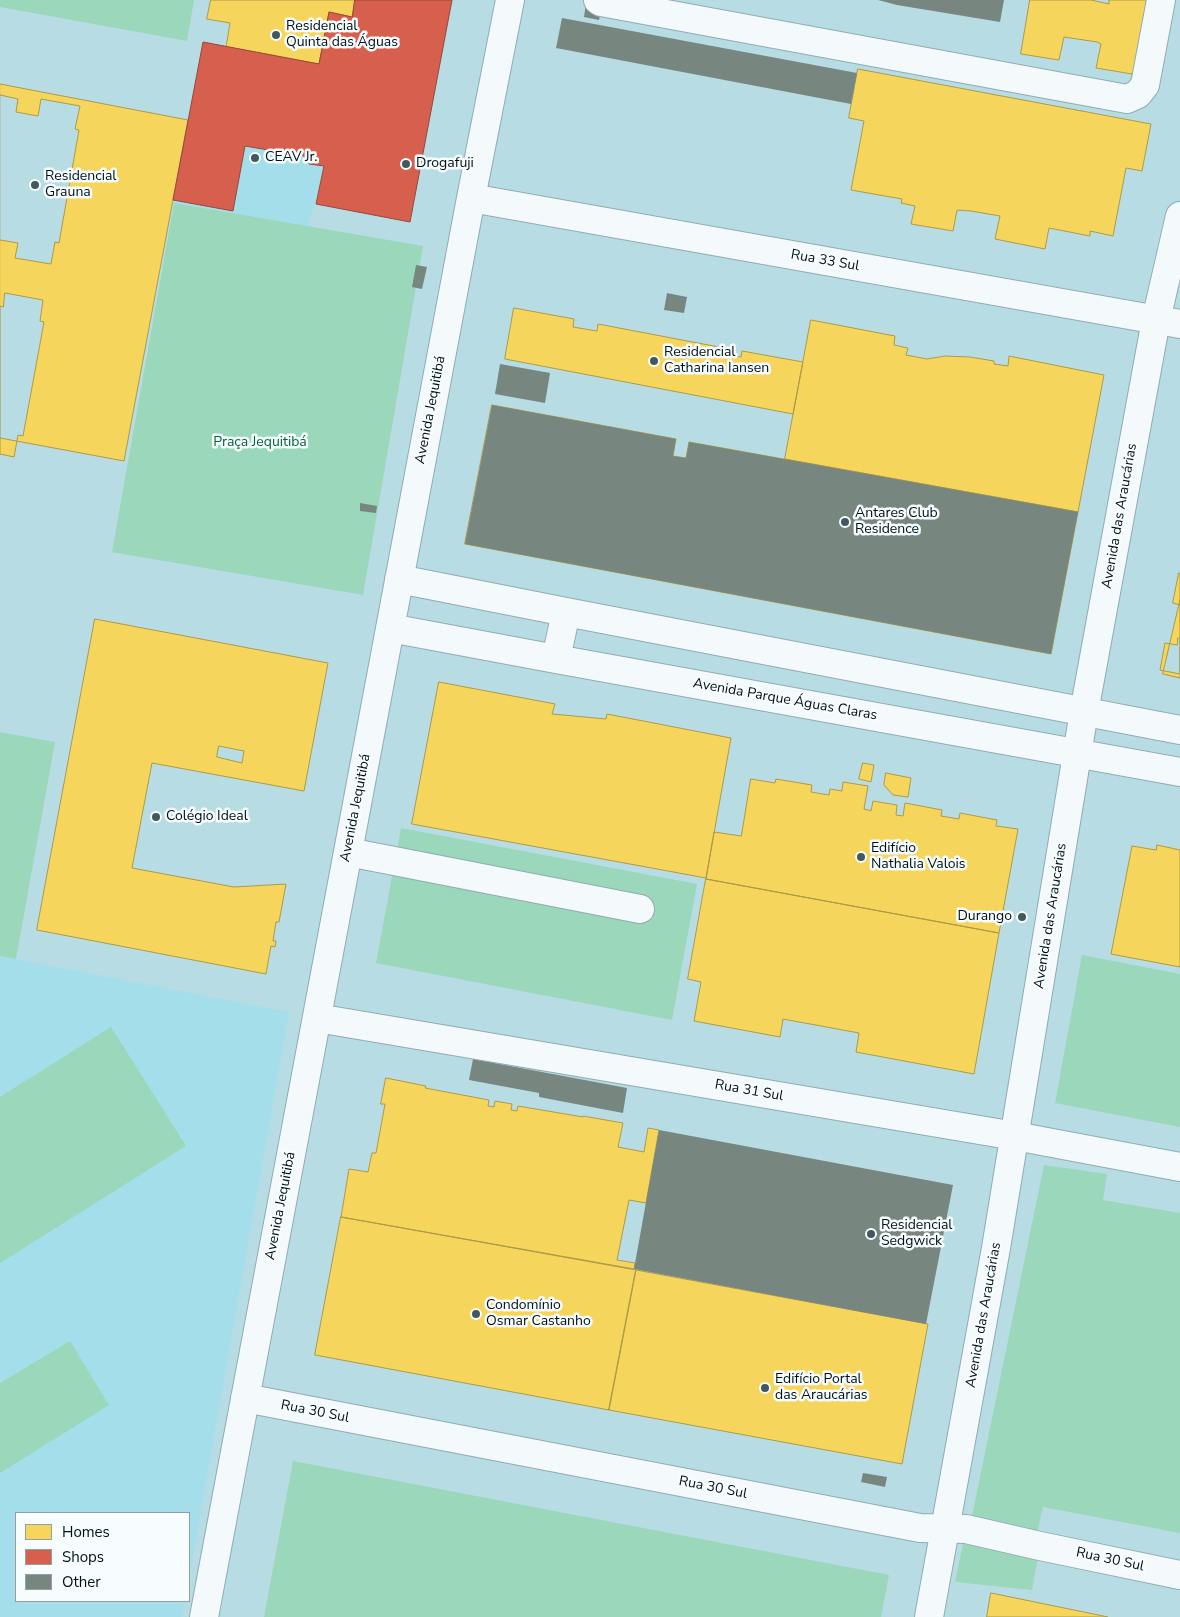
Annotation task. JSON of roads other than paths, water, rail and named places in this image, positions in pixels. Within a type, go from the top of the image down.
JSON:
[{"type":"street","name":"Avenida Jequitibá","points":[[204,1617],[399,578],[510,0]]},
{"type":"street","points":[[598,0],[1127,99],[1138,94],[1144,85],[1161,0]]},
{"type":"street","name":"Rua 33 Sul","points":[[471,198],[1168,322]]},
{"type":"street","name":"Avenida das Araucárias","points":[[929,1617],[992,1276],[1084,712],[1168,322],[1180,216]]},
{"type":"street","points":[[399,578],[1180,730]]},
{"type":"street","points":[[556,659],[566,612]]},
{"type":"street","name":"Avenida Parque Águas Claras","points":[[390,628],[1180,772]]},
{"type":"street","points":[[348,852],[640,909]]},
{"type":"street","name":"Rua 31 Sul","points":[[316,1018],[1015,1136],[1180,1167]]},
{"type":"street","name":"Rua 30 Sul","points":[[245,1398],[920,1528],[946,1527],[966,1529],[1180,1575]]},
{"type":"place","name":"Residencial Quinta das Águas","points":[[276,35]]},
{"type":"place","name":"CEAV Jr.","points":[[255,158]]},
{"type":"place","name":"Drogafuji","points":[[406,164]]},
{"type":"place","name":"Residencial Grauna","points":[[35,185]]},
{"type":"place","name":"Residencial Catharina Iansen","points":[[654,361]]},
{"type":"place","name":"Antares Club Residence","points":[[845,522]]},
{"type":"place","name":"Colégio Ideal","points":[[156,817]]},
{"type":"place","name":"Edifício Nathalia Valois","points":[[861,857]]},
{"type":"place","name":"Durango","points":[[1022,917]]},
{"type":"place","name":"Residencial Sedgwick","points":[[871,1234]]},
{"type":"place","name":"Condomínio Osmar Castanho","points":[[476,1314]]},
{"type":"place","name":"Edifício Portal das Araucárias","points":[[765,1388]]},
{"type":"park label","name":"Praça Jequitibá","points":[[260,443]]}]
